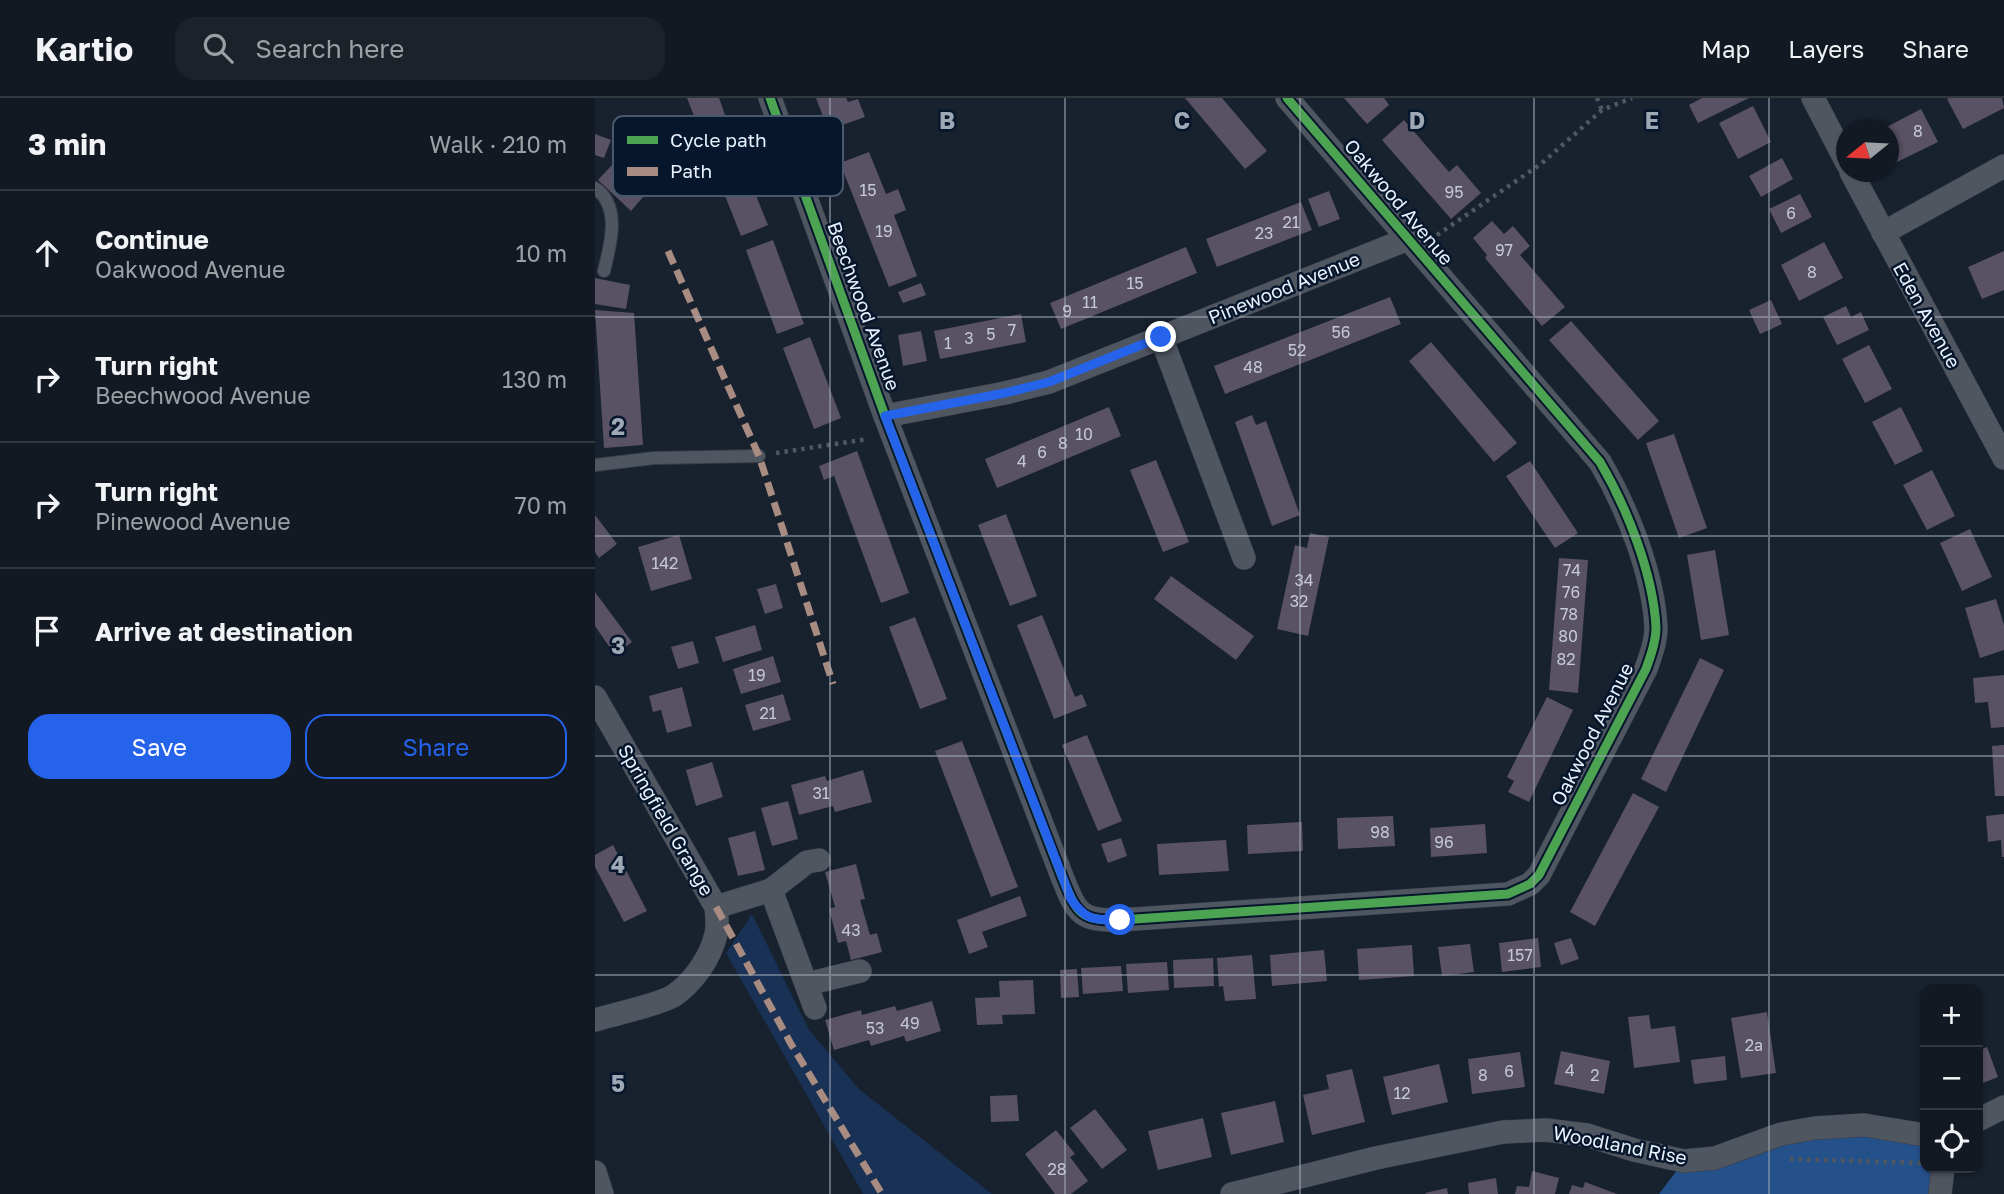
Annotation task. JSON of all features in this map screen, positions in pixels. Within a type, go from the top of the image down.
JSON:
[{"type":"street","name":"Beechwood Avenue","points":[[770,98],[777,116]]},
{"type":"street","name":"Oakwood Avenue","points":[[1082,915],[1101,920],[1120,920],[1496,895],[1520,889],[1539,875],[1646,669],[1653,649],[1656,629],[1654,610],[1638,547],[1615,488],[1600,462],[1287,98]]},
{"type":"street","points":[[1812,98],[1836,144]]},
{"type":"street","points":[[1883,233],[2004,166]]},
{"type":"street","name":"Eden Avenue","points":[[1856,182],[2004,458]]},
{"type":"street","name":"Beechwood Avenue","points":[[806,196],[889,426],[1063,879],[1071,899],[1082,915]]},
{"type":"street","name":"Pinewood Avenue","points":[[889,426],[1049,382],[1161,337],[1412,244]]},
{"type":"street","points":[[1161,337],[1244,558]]},
{"type":"street","name":"Springfield Grange","points":[[595,697],[716,907],[717,933],[695,976],[672,997],[595,1020]]},
{"type":"street","name":"Springfield Grange","points":[[716,907],[771,890],[807,862],[820,860]]},
{"type":"street","points":[[771,890],[815,1008]]},
{"type":"street","points":[[807,984],[860,971]]},
{"type":"street","points":[[1983,1118],[2004,1107]]},
{"type":"street","name":"Woodland Rise","points":[[1232,1194],[1376,1158],[1503,1132],[1546,1130],[1587,1135],[1634,1150],[1685,1161],[1716,1157],[1781,1134],[1815,1128],[1864,1125],[1920,1134]]},
{"type":"street","points":[[595,1172],[602,1194]]},
{"type":"street","points":[[1940,1194],[1942,1173]]},
{"type":"lane","points":[[595,188],[603,193],[611,219],[612,240],[604,271]]},
{"type":"lane","points":[[595,465],[654,458],[759,456]]},
{"type":"path","points":[[1597,98],[1602,110]]},
{"type":"path","points":[[1412,244],[1541,164],[1602,110],[1632,98]]},
{"type":"path","points":[[759,456],[889,426]]},
{"type":"path","points":[[1785,1159],[1920,1163]]},
{"type":"shaded area","points":[[752,914],[809,1030],[859,1089],[992,1194],[863,1194],[726,953]]},
{"type":"shaded area","points":[[1781,1134],[1920,1135],[1920,1173],[1942,1173],[1940,1194],[1659,1194],[1684,1161]]},
{"type":"building","points":[[687,98],[719,98],[725,116],[694,116]]},
{"type":"building","points":[[816,98],[846,98],[848,102],[858,99],[865,117],[843,125],[843,116],[823,116]]},
{"type":"building","points":[[1185,98],[1222,98],[1267,151],[1245,169]]},
{"type":"building","points":[[1344,98],[1384,98],[1389,105],[1367,124]]},
{"type":"building","points":[[1702,98],[1749,98],[1698,123],[1689,105]]},
{"type":"building","points":[[2002,98],[2004,108],[1963,129],[1947,99]]},
{"type":"building","points":[[1753,106],[1771,142],[1738,159],[1719,123]]},
{"type":"building","points":[[1921,109],[1938,142],[1899,161],[1899,121]]},
{"type":"building","points":[[1404,120],[1449,172],[1457,165],[1481,193],[1451,219],[1382,140]]},
{"type":"building","points":[[595,134],[611,140],[604,158],[595,155]]},
{"type":"building","points":[[869,152],[886,194],[898,189],[906,210],[894,215],[917,276],[889,287],[843,171],[843,162]]},
{"type":"building","points":[[1782,158],[1793,179],[1761,197],[1749,176]]},
{"type":"building","points":[[613,164],[613,194],[598,180]]},
{"type":"building","points":[[1329,191],[1340,219],[1319,227],[1308,199]]},
{"type":"building","points":[[1800,194],[1812,217],[1781,233],[1769,209]]},
{"type":"building","points":[[615,196],[642,196],[631,211]]},
{"type":"building","points":[[725,196],[756,196],[768,225],[741,236]]},
{"type":"building","points":[[1301,202],[1312,230],[1217,267],[1206,239]]},
{"type":"building","points":[[1492,221],[1504,234],[1513,226],[1530,246],[1520,255],[1565,307],[1542,326],[1485,258],[1487,255],[1473,238]]},
{"type":"building","points":[[773,240],[804,324],[777,334],[746,250]]},
{"type":"building","points":[[1824,242],[1843,278],[1799,301],[1781,265]]},
{"type":"building","points":[[1186,247],[1197,273],[1061,329],[1050,303]]},
{"type":"building","points":[[2004,251],[2004,290],[1982,299],[1968,267]]},
{"type":"building","points":[[595,278],[630,285],[626,309],[595,304]]},
{"type":"building","points":[[921,283],[926,295],[903,303],[898,292]]},
{"type":"building","points":[[1390,297],[1401,324],[1225,394],[1214,366]]},
{"type":"building","points":[[1771,300],[1782,324],[1760,334],[1749,310]]},
{"type":"building","points":[[1846,306],[1851,317],[1861,312],[1869,330],[1837,345],[1823,317]]},
{"type":"building","points":[[595,310],[634,313],[643,445],[604,448]]},
{"type":"building","points":[[1021,314],[1026,342],[940,359],[934,331]]},
{"type":"building","points":[[1571,321],[1659,421],[1638,440],[1549,340]]},
{"type":"building","points":[[921,331],[927,361],[903,366],[898,335]]},
{"type":"building","points":[[810,337],[841,418],[814,429],[783,348]]},
{"type":"building","points":[[1431,342],[1517,443],[1494,462],[1409,361]]},
{"type":"building","points":[[1869,345],[1892,389],[1865,403],[1842,359]]},
{"type":"building","points":[[1109,407],[1121,436],[997,488],[985,459]]},
{"type":"building","points":[[1901,407],[1923,451],[1895,465],[1872,422]]},
{"type":"building","points":[[1252,415],[1256,425],[1266,421],[1300,515],[1272,526],[1235,422]]},
{"type":"building","points":[[1674,434],[1707,528],[1679,538],[1646,443]]},
{"type":"building","points":[[857,451],[909,593],[881,603],[834,476],[824,480],[819,466]]},
{"type":"building","points":[[1156,460],[1189,542],[1163,552],[1130,470]]},
{"type":"building","points":[[1530,461],[1578,533],[1555,548],[1506,476]]},
{"type":"building","points":[[1932,470],[1955,516],[1927,530],[1903,485]]},
{"type":"building","points":[[1006,514],[1037,596],[1010,606],[978,525]]},
{"type":"building","points":[[595,515],[617,544],[599,558],[595,552]]},
{"type":"building","points":[[1970,529],[1992,577],[1962,591],[1940,543]]},
{"type":"building","points":[[1310,533],[1329,537],[1308,636],[1277,629],[1295,545],[1307,548]]},
{"type":"building","points":[[679,535],[692,579],[651,591],[638,547]]},
{"type":"building","points":[[1715,550],[1729,635],[1701,640],[1687,555]]},
{"type":"building","points":[[1559,558],[1588,560],[1578,693],[1549,690]]},
{"type":"building","points":[[1171,576],[1254,636],[1236,660],[1154,599]]},
{"type":"building","points":[[776,584],[783,608],[765,614],[757,589]]},
{"type":"building","points":[[595,592],[632,642],[615,655],[595,626]]},
{"type":"building","points":[[1996,599],[2004,625],[2004,650],[1980,658],[1965,608]]},
{"type":"building","points":[[1042,615],[1075,697],[1082,694],[1087,706],[1054,719],[1017,625]]},
{"type":"building","points":[[915,617],[947,699],[920,709],[889,627]]},
{"type":"building","points":[[755,625],[762,650],[723,662],[715,637]]},
{"type":"building","points":[[693,641],[699,663],[678,669],[671,647]]},
{"type":"building","points":[[773,656],[781,682],[741,694],[733,669]]},
{"type":"building","points":[[1700,658],[1724,670],[1666,792],[1641,779]]},
{"type":"building","points":[[2004,675],[2004,727],[1991,728],[1988,702],[1975,703],[1973,678]]},
{"type":"building","points":[[682,687],[692,726],[667,733],[661,710],[653,712],[649,696]]},
{"type":"building","points":[[783,694],[791,720],[753,731],[745,705]]},
{"type":"building","points":[[1547,697],[1573,710],[1529,802],[1508,792],[1514,781],[1507,777]]},
{"type":"building","points":[[1087,735],[1122,821],[1098,831],[1062,745]]},
{"type":"building","points":[[962,741],[1018,887],[991,897],[935,751]]},
{"type":"building","points":[[2004,745],[2004,796],[1995,796],[1992,746]]},
{"type":"building","points":[[712,762],[723,797],[696,806],[686,770]]},
{"type":"building","points":[[863,770],[872,802],[835,812],[833,806],[799,815],[791,785],[825,776],[827,781]]},
{"type":"building","points":[[1633,793],[1659,807],[1595,926],[1570,912]]},
{"type":"building","points":[[788,801],[798,839],[772,846],[761,808]]},
{"type":"building","points":[[2004,814],[2002,857],[2001,840],[1988,842],[1986,816]]},
{"type":"building","points":[[1393,816],[1395,846],[1338,849],[1337,818]]},
{"type":"building","points":[[1302,822],[1303,851],[1248,854],[1247,825]]},
{"type":"building","points":[[1485,824],[1487,853],[1431,857],[1430,828]]},
{"type":"building","points":[[755,831],[765,870],[738,876],[728,838]]},
{"type":"building","points":[[1121,838],[1127,856],[1108,863],[1101,844]]},
{"type":"building","points":[[1226,840],[1229,871],[1159,875],[1157,844]]},
{"type":"building","points":[[613,845],[647,911],[624,922],[595,867],[595,855]]},
{"type":"building","points":[[856,864],[865,899],[860,900],[870,935],[877,933],[882,952],[851,960],[846,941],[838,943],[829,909],[835,907],[825,872]]},
{"type":"building","points":[[1020,896],[1027,916],[982,932],[988,947],[969,954],[957,920]]},
{"type":"building","points":[[1538,938],[1541,967],[1502,972],[1499,943]]},
{"type":"building","points":[[1571,938],[1579,959],[1561,965],[1554,943]]},
{"type":"building","points":[[1470,944],[1474,972],[1442,976],[1438,947]]},
{"type":"building","points":[[1412,945],[1414,976],[1359,980],[1357,949]]},
{"type":"building","points":[[1324,950],[1327,981],[1272,986],[1270,955]]},
{"type":"building","points":[[1252,955],[1256,999],[1225,1001],[1223,986],[1219,987],[1217,958]]},
{"type":"building","points":[[1213,958],[1214,986],[1174,988],[1173,960]]},
{"type":"building","points":[[1167,962],[1169,990],[1128,993],[1126,964]]},
{"type":"building","points":[[1121,966],[1123,991],[1083,994],[1081,968]]},
{"type":"building","points":[[1077,969],[1079,997],[1061,998],[1060,970]]},
{"type":"building","points":[[1033,980],[1035,1014],[1002,1015],[1003,1024],[977,1025],[975,998],[1000,997],[999,981]]},
{"type":"building","points":[[932,1001],[941,1031],[906,1042],[904,1036],[871,1046],[869,1040],[834,1050],[825,1020],[861,1010],[862,1015],[895,1006],[897,1011]]},
{"type":"building","points":[[1767,1012],[1776,1073],[1741,1078],[1731,1018]]},
{"type":"building","points":[[1649,1015],[1651,1029],[1675,1026],[1680,1062],[1634,1068],[1628,1017]]},
{"type":"building","points":[[1987,1047],[1998,1077],[1983,1083],[1983,1049]]},
{"type":"building","points":[[1561,1051],[1610,1061],[1604,1094],[1554,1084]]},
{"type":"building","points":[[1520,1052],[1525,1087],[1472,1094],[1468,1059]]},
{"type":"building","points":[[1725,1056],[1727,1080],[1694,1084],[1691,1060]]},
{"type":"building","points":[[1439,1064],[1448,1102],[1392,1115],[1383,1077]]},
{"type":"building","points":[[1352,1069],[1365,1122],[1312,1135],[1303,1095],[1329,1089],[1326,1075]]},
{"type":"building","points":[[1017,1095],[1019,1121],[991,1122],[990,1096]]},
{"type":"building","points":[[1275,1101],[1284,1142],[1231,1155],[1221,1113]]},
{"type":"building","points":[[1095,1109],[1127,1150],[1102,1169],[1070,1128]]},
{"type":"building","points":[[1203,1118],[1212,1157],[1158,1170],[1148,1131]]},
{"type":"building","points":[[1056,1130],[1075,1154],[1070,1157],[1088,1181],[1071,1194],[1055,1194],[1025,1154]]},
{"type":"building","points":[[1532,1171],[1559,1178],[1555,1194],[1515,1194],[1517,1186],[1529,1187]]},
{"type":"building","points":[[1496,1178],[1498,1194],[1469,1194],[1468,1183]]},
{"type":"building","points":[[1585,1182],[1617,1194],[1569,1194],[1572,1185],[1583,1188]]},
{"type":"building","points":[[1447,1188],[1448,1194],[1425,1193]]},
{"type":"marked path","points":[[668,251],[759,456],[833,684]]},
{"type":"marked path","points":[[716,907],[791,1044],[882,1194]]},
{"type":"cycle path","points":[[770,98],[777,116]]},
{"type":"cycle path","points":[[805,196],[885,416],[1063,879],[1072,900],[1082,913],[1097,919],[1120,920],[1508,894],[1530,884],[1539,875],[1646,669],[1656,627],[1644,563],[1629,520],[1600,462],[1287,98]]},
{"type":"route","points":[[1120,920],[1101,920],[1082,915],[1071,899],[885,416],[1049,382],[1161,337]]}]
